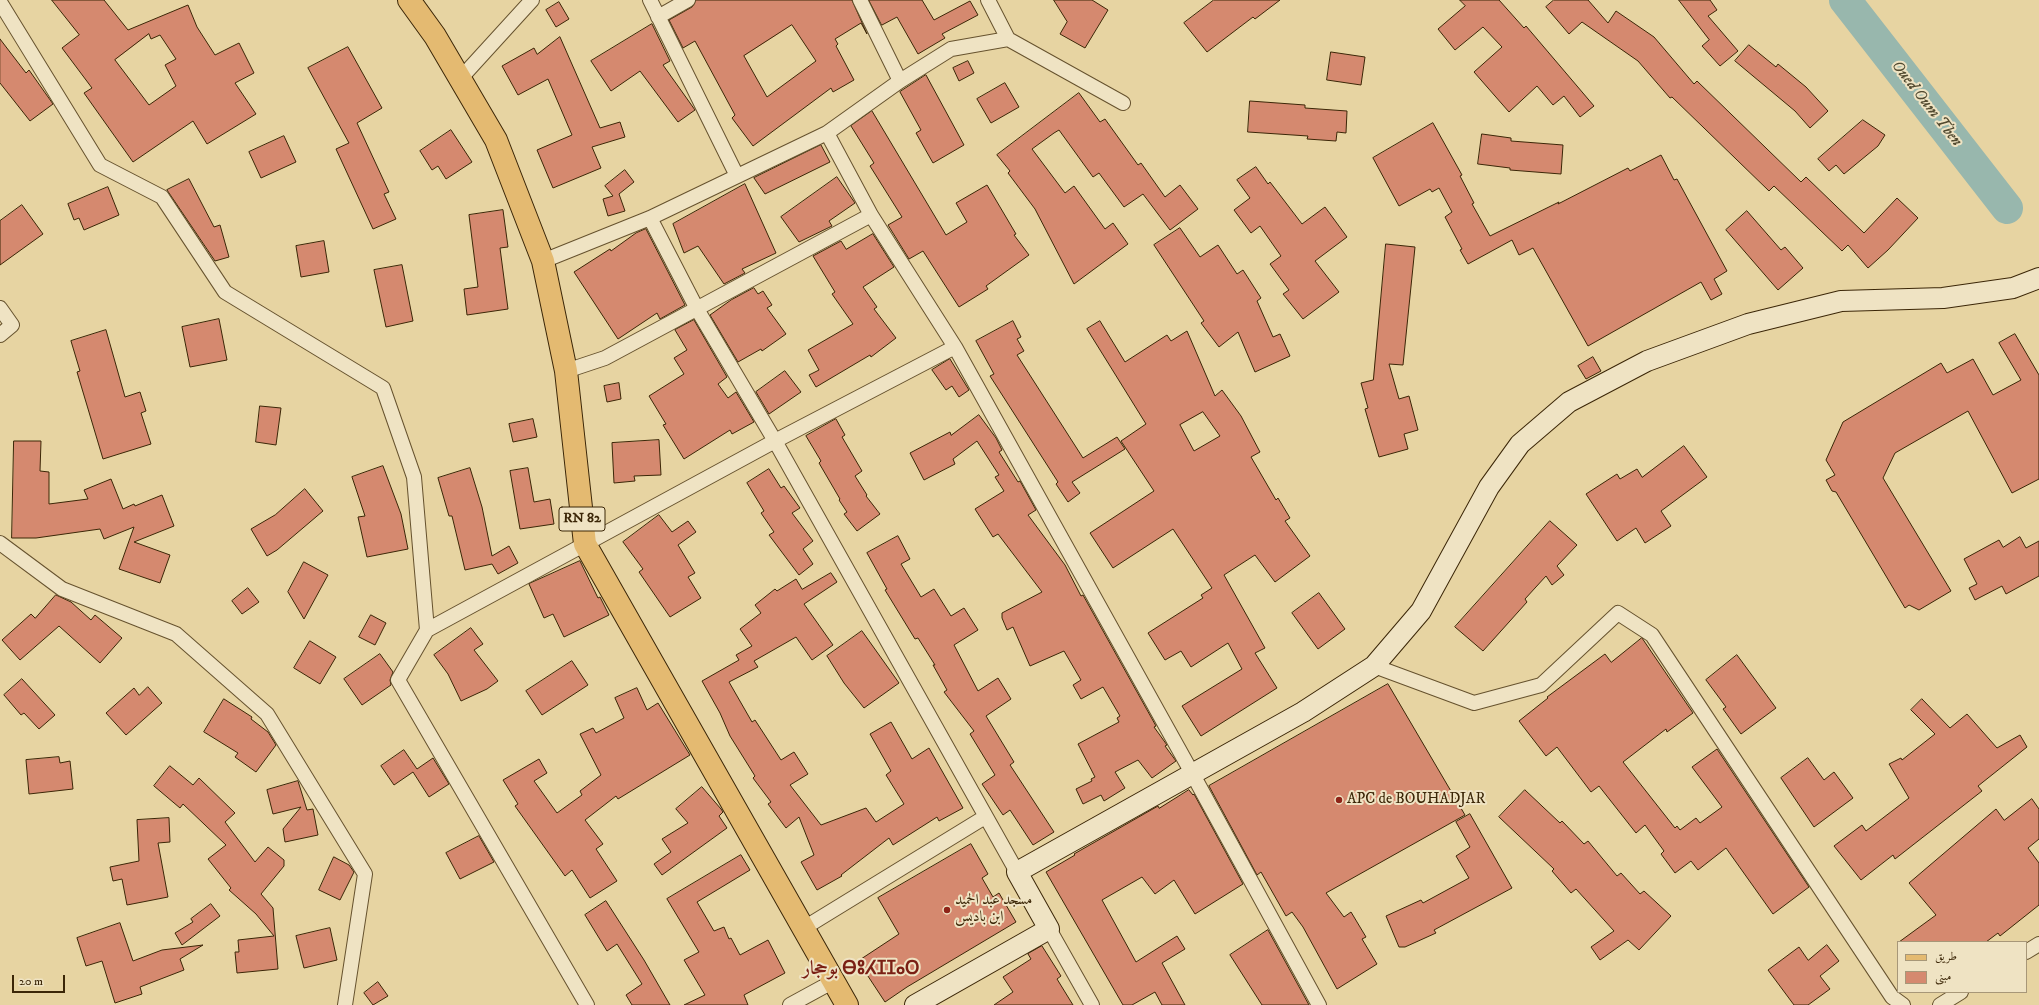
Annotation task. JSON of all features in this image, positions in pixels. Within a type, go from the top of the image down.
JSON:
[{"type":"main road","name":"RN 82","points":[[409,0],[435,36],[496,140],[543,261],[566,372],[585,544],[847,1005]]},
{"type":"main road","points":[[915,1005],[1049,929],[1017,872],[1303,712],[1374,666],[1421,611],[1489,487],[1520,444],[1568,402],[1647,361],[1748,324],[1841,301],[1943,298],[2012,288],[2039,278]]},
{"type":"street","points":[[460,79],[532,0]]},
{"type":"street","points":[[650,0],[737,176]]},
{"type":"street","points":[[658,17],[688,0]]},
{"type":"street","points":[[860,0],[900,81]]},
{"type":"street","points":[[988,0],[1008,39],[1123,103]]},
{"type":"street","points":[[0,2],[100,165],[162,197],[226,292],[383,388],[414,477],[427,630]]},
{"type":"street","points":[[543,261],[650,218],[827,133],[900,81],[950,49],[1008,39]]},
{"type":"street","points":[[827,133],[871,215],[955,347],[1319,1005]]},
{"type":"street","points":[[566,372],[606,358],[871,215]]},
{"type":"street","points":[[650,218],[697,309],[775,441],[1017,872]]},
{"type":"street","points":[[0,308],[12,325],[0,335]]},
{"type":"street","points":[[587,1005],[398,680],[427,630],[775,441],[955,347]]},
{"type":"street","points":[[0,543],[62,589],[176,634],[267,714],[365,874],[345,1005]]},
{"type":"street","points":[[1374,666],[1474,704],[1541,685],[1618,613],[1652,635],[1892,997],[1903,1005]]},
{"type":"street","points":[[804,928],[985,817]]},
{"type":"street","points":[[1049,929],[1092,1005]]},
{"type":"street","points":[[2027,951],[2039,944]]},
{"type":"street","points":[[790,1005],[834,981]]},
{"type":"street","points":[[1940,1005],[1959,993]]},
{"type":"building","points":[[52,0],[104,0],[128,30],[188,5],[197,27],[215,55],[239,43],[254,73],[235,83],[256,114],[207,144],[193,121],[133,162],[84,93],[92,88],[62,48],[79,35]],"holes":[[[149,34],[151,39],[160,35],[176,59],[165,65],[176,86],[149,105],[115,60]]]},
{"type":"building","points":[[696,0],[852,0],[867,34],[861,23],[835,39],[838,44],[836,46],[854,80],[833,92],[831,88],[753,146],[732,118],[735,115],[695,41],[683,48],[669,20],[692,7]],"holes":[[[792,25],[816,61],[767,97],[744,56]]]},
{"type":"building","points":[[869,0],[922,0],[934,20],[970,1],[978,15],[942,34],[945,38],[918,54],[897,17],[882,25]]},
{"type":"building","points":[[1054,0],[1092,0],[1108,10],[1085,48],[1060,34],[1067,22]]},
{"type":"building","points":[[1214,0],[1280,0],[1255,19],[1253,17],[1207,52],[1184,23]]},
{"type":"building","points":[[1460,0],[1499,0],[1524,28],[1526,26],[1594,106],[1580,117],[1564,96],[1553,105],[1537,86],[1509,112],[1474,72],[1502,47],[1483,27],[1455,50],[1438,29],[1465,6]]},
{"type":"building","points":[[1554,0],[1588,0],[1608,23],[1616,11],[1654,37],[1694,84],[1697,81],[1801,182],[1806,177],[1864,233],[1897,198],[1918,218],[1888,250],[1868,268],[1848,245],[1842,251],[1774,186],[1769,191],[1672,97],[1670,98],[1638,61],[1582,22],[1569,34],[1546,7]]},
{"type":"building","points":[[1679,0],[1710,0],[1717,10],[1708,16],[1738,51],[1720,66],[1702,46],[1709,40]]},
{"type":"building","points":[[559,2],[569,19],[556,27],[546,10]]},
{"type":"building","points":[[652,24],[670,61],[663,65],[695,110],[678,122],[640,71],[611,91],[591,61]]},
{"type":"building","points":[[560,37],[600,128],[620,122],[625,137],[592,147],[601,168],[553,188],[537,150],[572,135],[548,79],[518,95],[502,66],[534,48],[537,54]]},
{"type":"building","points":[[0,39],[26,73],[29,70],[53,104],[30,121],[0,83]]},
{"type":"building","points":[[1749,45],[1776,67],[1778,64],[1806,87],[1828,111],[1810,128],[1795,111],[1735,61]]},
{"type":"building","points":[[348,47],[382,108],[357,123],[389,192],[384,194],[396,219],[373,229],[336,149],[349,143],[308,68]]},
{"type":"building","points":[[1331,52],[1365,57],[1361,85],[1327,80]]},
{"type":"building","points":[[968,61],[974,73],[959,81],[953,68]]},
{"type":"building","points":[[926,75],[964,145],[933,163],[916,133],[921,130],[900,92]]},
{"type":"building","points":[[1005,83],[1019,107],[991,123],[977,99]]},
{"type":"building","points":[[1079,93],[1100,122],[1105,119],[1138,165],[1141,163],[1165,197],[1180,185],[1198,209],[1170,230],[1143,194],[1124,207],[1099,173],[1093,177],[1059,130],[1054,133],[1032,149],[1065,193],[1074,186],[1105,229],[1113,223],[1128,244],[1074,284],[1035,209],[1008,173],[1010,171],[997,155]]},
{"type":"building","points":[[1250,101],[1305,105],[1305,108],[1347,111],[1346,133],[1337,132],[1336,141],[1307,139],[1308,136],[1248,132]]},
{"type":"building","points":[[872,111],[946,235],[967,222],[956,203],[987,185],[1016,234],[1014,235],[1029,255],[986,286],[988,289],[959,307],[923,251],[909,259],[888,225],[902,217],[870,166],[874,163],[851,126]]},
{"type":"building","points":[[1863,120],[1885,135],[1878,146],[1844,174],[1836,165],[1829,171],[1818,159]]},
{"type":"building","points":[[1433,123],[1462,175],[1460,176],[1474,203],[1472,204],[1490,236],[1559,202],[1558,204],[1628,168],[1630,171],[1661,155],[1674,180],[1677,179],[1727,271],[1714,279],[1722,294],[1711,300],[1701,282],[1588,346],[1533,248],[1519,255],[1512,240],[1468,264],[1460,250],[1462,249],[1445,217],[1452,212],[1439,188],[1432,192],[1430,189],[1399,206],[1373,158]]},
{"type":"building","points":[[451,130],[472,162],[446,179],[438,166],[432,170],[420,151]]},
{"type":"building","points":[[1482,134],[1511,138],[1511,141],[1563,145],[1561,174],[1510,170],[1510,168],[1478,164]]},
{"type":"building","points":[[284,136],[296,162],[261,178],[249,152]]},
{"type":"building","points":[[821,145],[830,162],[765,194],[754,178]]},
{"type":"building","points":[[1256,167],[1268,184],[1270,182],[1302,224],[1325,207],[1347,237],[1315,261],[1339,292],[1303,319],[1283,294],[1289,290],[1270,264],[1281,256],[1260,226],[1251,233],[1234,210],[1250,198],[1237,180]]},
{"type":"building","points":[[625,170],[634,182],[619,194],[625,211],[608,216],[603,199],[613,196],[605,186]]},
{"type":"building","points":[[837,177],[855,203],[829,221],[832,226],[799,242],[781,217]]},
{"type":"building","points":[[189,179],[214,227],[220,225],[229,257],[215,261],[167,190]]},
{"type":"building","points":[[745,184],[776,253],[742,269],[745,273],[724,284],[698,246],[684,253],[673,224]]},
{"type":"building","points":[[108,187],[119,215],[84,230],[79,218],[74,220],[68,204]]},
{"type":"building","points":[[22,205],[43,234],[0,265],[0,221]]},
{"type":"building","points":[[503,210],[508,247],[500,248],[508,309],[467,315],[464,289],[478,287],[469,215]]},
{"type":"building","points":[[1747,211],[1781,250],[1785,247],[1803,268],[1778,290],[1726,230]]},
{"type":"building","points":[[1180,228],[1200,257],[1218,245],[1237,274],[1243,270],[1261,298],[1257,301],[1273,337],[1280,334],[1290,356],[1255,372],[1238,332],[1219,347],[1201,323],[1204,321],[1154,245]]},
{"type":"building","points":[[646,229],[685,305],[660,319],[657,313],[618,339],[574,272],[610,249],[611,251],[636,233]]},
{"type":"building","points":[[873,234],[894,267],[863,287],[877,307],[874,309],[896,338],[871,357],[870,355],[816,387],[809,375],[819,370],[808,350],[853,324],[832,294],[835,292],[813,256],[841,241],[846,249]]},
{"type":"building","points":[[324,241],[329,272],[301,277],[296,246]]},
{"type":"building","points":[[1386,244],[1415,247],[1403,365],[1389,364],[1399,399],[1409,396],[1418,430],[1404,434],[1408,449],[1379,457],[1365,409],[1368,408],[1361,383],[1373,380]]},
{"type":"building","points":[[402,265],[413,321],[386,327],[374,270]]},
{"type":"building","points":[[754,288],[758,294],[763,291],[772,305],[767,308],[786,334],[762,351],[761,349],[738,362],[710,315],[731,300]]},
{"type":"building","points":[[219,319],[227,360],[190,367],[182,327]]},
{"type":"building","points":[[694,320],[727,377],[718,384],[728,398],[736,392],[754,422],[732,434],[730,430],[684,459],[663,425],[666,424],[649,396],[684,374],[674,358],[687,350],[675,330]]},
{"type":"building","points":[[1013,321],[1021,337],[1017,339],[1024,351],[1017,355],[1083,458],[1117,437],[1125,449],[1072,482],[1080,493],[1068,502],[1056,484],[1058,482],[990,376],[994,374],[976,341]]},
{"type":"building","points":[[1100,321],[1125,362],[1167,335],[1171,341],[1187,331],[1215,396],[1222,390],[1241,416],[1260,452],[1251,457],[1276,500],[1278,498],[1290,518],[1285,521],[1310,556],[1275,582],[1255,555],[1224,575],[1265,648],[1255,653],[1277,688],[1201,736],[1182,706],[1242,669],[1228,643],[1191,667],[1181,651],[1165,660],[1148,633],[1203,598],[1201,595],[1212,588],[1173,529],[1113,568],[1090,533],[1154,491],[1121,441],[1146,424],[1087,329]],"holes":[[[1203,412],[1220,436],[1194,451],[1180,425]]]},
{"type":"building","points":[[106,330],[125,397],[140,392],[146,411],[141,413],[151,444],[103,459],[77,372],[80,371],[71,341]]},
{"type":"building","points":[[2015,334],[2039,375],[2039,479],[2012,493],[1968,411],[1895,453],[1883,478],[1951,591],[1919,610],[1909,605],[1905,608],[1836,492],[1832,491],[1826,480],[1835,475],[1826,460],[1843,422],[1941,363],[1947,373],[1973,359],[1993,395],[2021,380],[1999,343]]},
{"type":"building","points":[[1593,357],[1601,371],[1586,379],[1578,366]]},
{"type":"building","points":[[950,359],[969,390],[959,397],[952,386],[946,390],[932,370]]},
{"type":"building","points":[[785,371],[801,392],[769,414],[756,392]]},
{"type":"building","points":[[619,383],[621,399],[607,402],[604,386]]},
{"type":"building","points":[[260,406],[281,408],[276,445],[256,442]]},
{"type":"building","points":[[979,415],[996,438],[1002,450],[999,452],[1018,482],[1020,481],[1036,510],[1028,515],[1065,565],[1081,596],[1083,595],[1156,726],[1154,727],[1176,761],[1152,778],[1138,760],[1115,772],[1125,788],[1104,801],[1101,795],[1083,804],[1076,789],[1092,781],[1091,779],[1095,777],[1078,744],[1119,722],[1117,718],[1120,716],[1103,687],[1081,699],[1073,685],[1081,680],[1064,651],[1030,666],[1013,627],[1007,630],[1002,618],[1002,613],[1042,592],[998,534],[993,537],[975,509],[1004,491],[995,477],[999,475],[977,441],[953,459],[955,464],[924,480],[910,453],[950,432],[951,435]]},
{"type":"building","points":[[533,419],[537,437],[513,442],[509,424]]},
{"type":"building","points":[[836,419],[845,435],[842,437],[862,471],[855,476],[867,495],[866,496],[880,514],[857,531],[844,514],[847,512],[819,463],[821,461],[806,436]]},
{"type":"building","points":[[659,440],[661,475],[634,476],[635,481],[614,483],[612,443]]},
{"type":"building","points":[[14,441],[41,441],[40,471],[49,472],[49,504],[88,499],[84,490],[111,479],[123,509],[134,504],[135,506],[162,495],[174,526],[134,542],[170,555],[160,583],[119,569],[134,527],[104,539],[100,529],[36,538],[12,538]]},
{"type":"building","points":[[1684,446],[1707,477],[1661,511],[1671,526],[1645,543],[1636,528],[1617,541],[1586,494],[1617,474],[1620,479],[1637,469],[1642,477]]},
{"type":"building","points":[[383,466],[401,514],[408,549],[367,557],[358,517],[365,516],[352,477]]},
{"type":"building","points":[[470,468],[482,507],[492,556],[509,546],[518,563],[498,574],[492,564],[465,570],[452,516],[449,516],[438,478]]},
{"type":"building","points":[[528,468],[534,502],[550,499],[554,524],[520,529],[510,471]]},
{"type":"building","points":[[769,469],[781,488],[784,486],[800,508],[792,513],[813,541],[803,549],[813,564],[799,575],[769,535],[774,532],[761,513],[764,511],[747,483]]},
{"type":"building","points":[[305,489],[323,511],[277,550],[267,556],[251,529],[275,515]]},
{"type":"building","points":[[659,515],[672,532],[688,521],[696,532],[678,545],[695,573],[688,577],[701,598],[670,617],[639,572],[643,569],[623,542]]},
{"type":"building","points":[[1550,521],[1577,545],[1557,566],[1564,575],[1552,585],[1546,576],[1525,599],[1527,602],[1483,651],[1455,627]]},
{"type":"building","points":[[898,536],[910,559],[901,564],[921,597],[934,589],[951,616],[964,608],[978,630],[954,645],[978,691],[998,678],[1011,699],[986,716],[1014,762],[1010,765],[1054,832],[1033,845],[1010,810],[1003,815],[982,784],[995,775],[970,734],[974,731],[944,692],[947,690],[933,665],[935,665],[918,638],[915,639],[885,590],[887,589],[867,553]]},
{"type":"building","points":[[2020,537],[2026,548],[2039,541],[2039,576],[2006,594],[2002,586],[1975,600],[1969,588],[1977,584],[1964,559],[1999,540],[2003,547]]},
{"type":"building","points":[[580,561],[598,598],[600,597],[609,615],[564,637],[553,614],[544,618],[529,584]]},
{"type":"building","points":[[304,562],[328,575],[304,619],[288,592]]},
{"type":"building","points":[[831,573],[837,582],[804,604],[833,645],[812,660],[796,637],[754,661],[758,667],[729,682],[752,722],[755,720],[781,760],[794,752],[808,774],[790,785],[821,825],[866,808],[876,822],[904,804],[886,775],[891,771],[870,734],[891,722],[912,759],[929,748],[963,808],[939,821],[937,817],[893,845],[889,838],[841,875],[842,876],[817,890],[801,862],[814,855],[799,817],[786,828],[768,804],[771,802],[753,778],[755,776],[730,736],[720,713],[702,681],[739,660],[736,655],[752,646],[740,629],[761,613],[755,605],[775,589],[777,591],[796,579],[802,589]]},
{"type":"building","points":[[248,588],[259,602],[242,614],[232,601]]},
{"type":"building","points":[[1319,593],[1345,629],[1318,649],[1292,613]]},
{"type":"building","points":[[56,595],[71,602],[91,620],[95,615],[122,638],[100,663],[59,626],[20,660],[2,640],[31,614],[35,618]]},
{"type":"building","points":[[371,615],[386,623],[375,645],[359,637]]},
{"type":"building","points":[[471,628],[483,644],[474,650],[498,681],[487,689],[461,701],[448,674],[434,655]]},
{"type":"building","points":[[862,631],[899,683],[864,708],[844,683],[827,656]]},
{"type":"building","points":[[1642,638],[1693,713],[1667,732],[1666,729],[1623,762],[1675,828],[1677,826],[1680,830],[1696,818],[1700,823],[1722,807],[1692,767],[1717,749],[1809,887],[1773,914],[1726,848],[1698,870],[1691,861],[1675,873],[1661,854],[1664,851],[1645,825],[1636,833],[1599,786],[1591,792],[1557,747],[1546,756],[1519,721],[1548,698],[1547,697],[1605,654],[1611,662]]},
{"type":"building","points":[[310,641],[336,657],[320,684],[294,668]]},
{"type":"building","points":[[380,654],[393,672],[390,680],[391,685],[362,705],[344,679]]},
{"type":"building","points":[[1737,655],[1776,708],[1741,734],[1723,709],[1726,707],[1706,680]]},
{"type":"building","points":[[572,661],[588,685],[542,715],[526,691]]},
{"type":"building","points":[[22,679],[55,715],[39,729],[24,713],[21,715],[4,695]]},
{"type":"building","name":"APC de BOUHADJAR","points":[[1388,684],[1465,815],[1326,893],[1344,917],[1351,912],[1366,937],[1362,939],[1377,964],[1337,989],[1303,927],[1292,912],[1286,916],[1261,872],[1257,875],[1209,786]]},
{"type":"building","points":[[148,687],[162,703],[126,735],[106,713],[134,688],[139,695]]},
{"type":"building","points":[[637,688],[647,710],[658,703],[690,755],[618,799],[616,796],[585,820],[603,844],[596,849],[617,881],[590,898],[572,870],[565,876],[515,806],[518,804],[503,780],[539,759],[547,773],[534,781],[557,813],[582,795],[580,791],[601,775],[580,734],[593,728],[596,733],[624,718],[615,698]]},
{"type":"building","points":[[224,699],[252,717],[251,719],[268,732],[276,745],[256,772],[235,757],[238,753],[204,732]]},
{"type":"building","points":[[1922,699],[1950,728],[1967,714],[1997,748],[2020,735],[2027,747],[1978,786],[1982,791],[1895,859],[1893,855],[1861,880],[1834,846],[1862,825],[1866,831],[1909,798],[1889,764],[1901,758],[1902,760],[1935,734],[1911,710]]},
{"type":"building","points":[[404,750],[417,769],[433,758],[449,784],[429,797],[413,772],[394,785],[381,766]]},
{"type":"building","points":[[59,757],[60,763],[70,761],[73,789],[29,794],[26,760]]},
{"type":"building","points":[[1808,758],[1824,780],[1834,772],[1853,798],[1814,827],[1781,778]]},
{"type":"building","points":[[170,766],[193,785],[199,778],[235,813],[225,822],[255,862],[268,847],[284,860],[284,866],[261,894],[273,908],[278,969],[237,973],[235,952],[239,952],[238,940],[274,936],[256,914],[229,890],[231,888],[208,859],[226,845],[183,804],[180,808],[154,786]]},
{"type":"building","points":[[298,781],[307,810],[313,809],[318,835],[285,842],[283,829],[301,807],[273,814],[267,790]]},
{"type":"building","points":[[702,787],[723,812],[719,816],[727,828],[662,875],[654,864],[671,852],[662,839],[688,823],[676,809]]},
{"type":"building","points":[[1189,790],[1193,795],[1194,794],[1243,884],[1195,914],[1174,880],[1155,894],[1142,877],[1102,900],[1136,962],[1177,936],[1185,949],[1162,963],[1185,1005],[1162,1005],[1155,992],[1132,1005],[1123,1005],[1046,872],[1075,855],[1074,854]]},
{"type":"building","points":[[1525,790],[1560,823],[1562,821],[1584,844],[1588,841],[1617,876],[1621,873],[1640,894],[1644,891],[1671,916],[1639,950],[1628,940],[1600,960],[1591,947],[1614,931],[1576,889],[1571,893],[1552,871],[1554,869],[1499,817]]},
{"type":"building","points":[[2032,799],[2039,809],[2039,839],[2028,848],[2039,863],[2039,905],[2000,936],[1998,933],[1987,941],[1900,941],[1936,915],[1909,883],[1996,809],[2004,820]]},
{"type":"building","points":[[1470,814],[1512,888],[1434,930],[1436,933],[1405,947],[1399,947],[1386,916],[1421,900],[1423,903],[1469,878],[1456,856],[1470,847],[1456,822]]},
{"type":"building","points":[[169,818],[170,842],[158,843],[168,897],[127,905],[122,879],[113,881],[110,867],[139,861],[137,820]]},
{"type":"building","points":[[479,836],[494,862],[460,879],[446,853]]},
{"type":"building","name":"مسجد عبد الحميد ابن باديس","points":[[971,844],[988,874],[982,878],[993,897],[999,893],[1016,922],[907,987],[885,1002],[858,961],[899,934],[878,898]]},
{"type":"building","points":[[741,855],[750,870],[697,902],[714,931],[724,927],[729,939],[731,938],[740,955],[768,940],[785,973],[744,995],[748,1005],[684,1005],[705,995],[684,960],[699,952],[667,899]]},
{"type":"building","points":[[334,857],[349,865],[354,872],[340,900],[319,890]]},
{"type":"building","points":[[606,901],[644,960],[670,1005],[632,1005],[626,995],[642,984],[617,944],[607,951],[585,915]]},
{"type":"building","points":[[211,904],[220,916],[182,945],[175,933],[193,922],[191,919]]},
{"type":"building","points":[[120,923],[133,961],[162,950],[203,945],[180,959],[184,970],[140,987],[142,994],[115,1003],[102,961],[86,966],[77,938]]},
{"type":"building","points":[[330,928],[337,960],[304,968],[296,936]]},
{"type":"building","points":[[1268,930],[1309,1005],[1262,1005],[1230,955]]},
{"type":"building","points":[[1827,945],[1839,961],[1820,976],[1830,989],[1808,1005],[1794,1005],[1768,970],[1799,947],[1808,960]]},
{"type":"building","points":[[1042,946],[1061,976],[1057,979],[1073,1005],[994,1005],[1013,992],[1003,977],[1031,959],[1028,954]]},
{"type":"building","points":[[378,982],[388,996],[373,1005],[364,993]]},
{"type":"waterway","name":"Oued Oum Tben","points":[[1845,0],[2007,208]]},
{"type":"place","name":"APC de BOUHADJAR","points":[[1339,800]]},
{"type":"place","name":"مسجد عبد الحميد ابن باديس","points":[[947,910]]},
{"type":"district","name":"بوحجار ⴱⵓⵃⵊⵊⴰⵔ","points":[[861,970]]}]
